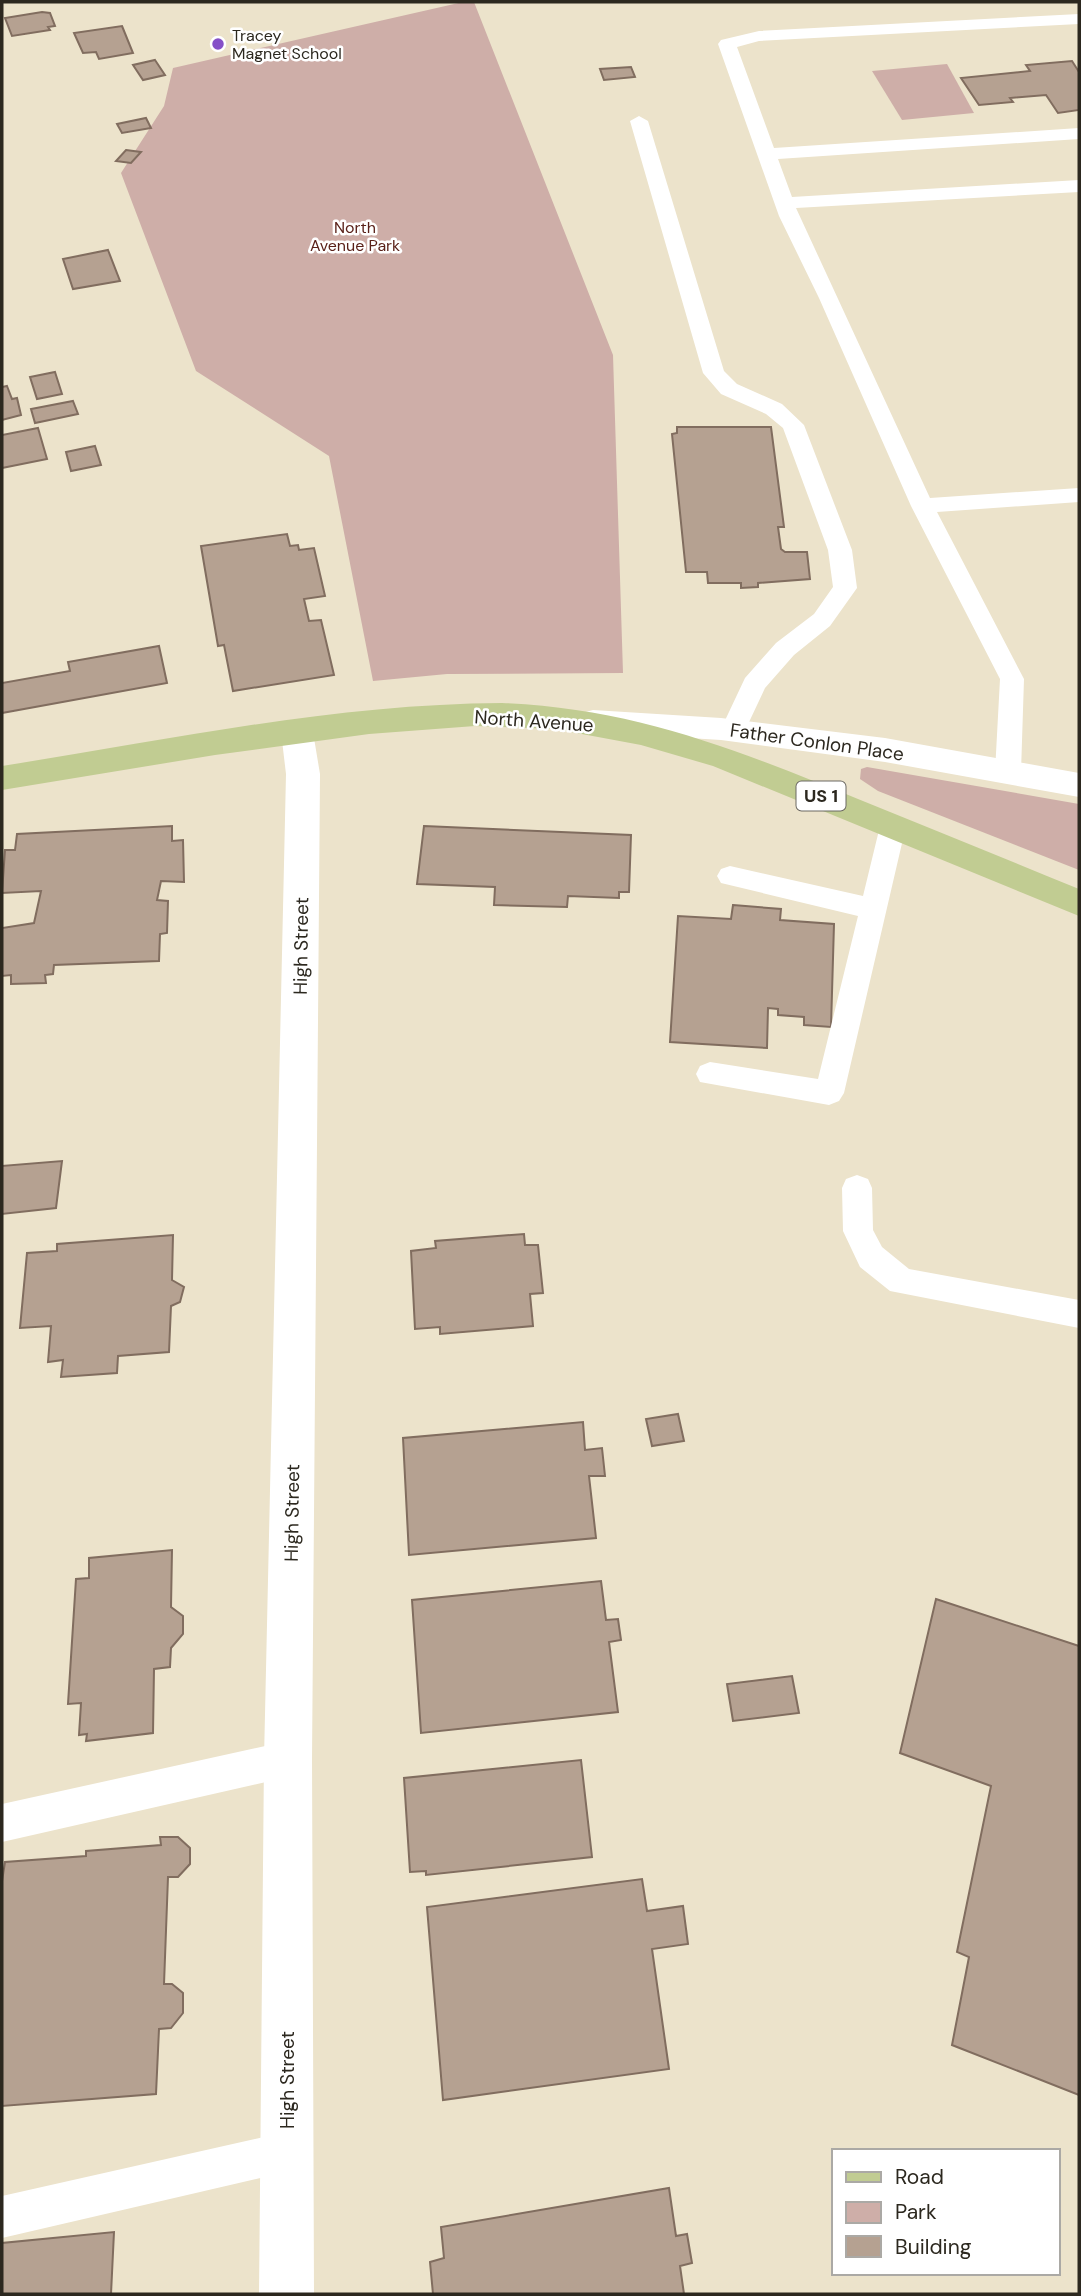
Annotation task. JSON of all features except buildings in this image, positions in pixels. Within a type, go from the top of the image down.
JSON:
[{"type":"main road","name":"North Avenue","points":[[2,778],[297,732],[450,715],[553,718],[618,728],[672,741],[776,777],[1079,904]]},
{"type":"street","name":"Father Conlon Place","points":[[553,718],[733,731],[885,750],[1079,785]]},
{"type":"street","name":"High Street","points":[[286,2294],[288,1759],[303,814],[303,774],[297,732]]},
{"type":"lane","points":[[1008,772],[1012,679],[922,506],[785,203],[727,44],[759,36],[1079,19]]},
{"type":"lane","points":[[639,121],[714,373],[729,390],[774,409],[793,425],[841,550],[845,588],[822,620],[785,649],[754,684],[733,731]]},
{"type":"lane","points":[[766,154],[1079,133]]},
{"type":"lane","points":[[785,203],[1079,186]]},
{"type":"lane","points":[[922,506],[1079,495]]},
{"type":"lane","points":[[710,1074],[829,1093],[893,826]]},
{"type":"lane","points":[[730,876],[873,909]]},
{"type":"lane","points":[[857,1188],[858,1231],[871,1257],[901,1281],[1079,1314]]},
{"type":"lane","points":[[2,1823],[288,1759]]},
{"type":"lane","points":[[2,2217],[286,2152]]},
{"type":"green space","name":"North Avenue Park","points":[[463,2],[474,2],[613,355],[623,673],[447,674],[373,681],[329,456],[196,371],[121,173],[164,106],[173,68]]},
{"type":"green space","points":[[947,64],[974,113],[902,120],[872,71]]},
{"type":"green space","points":[[867,767],[1079,804],[1079,870],[878,791],[860,779],[861,769]]},
{"type":"place","name":"Tracey Magnet School","points":[[218,44]]}]
